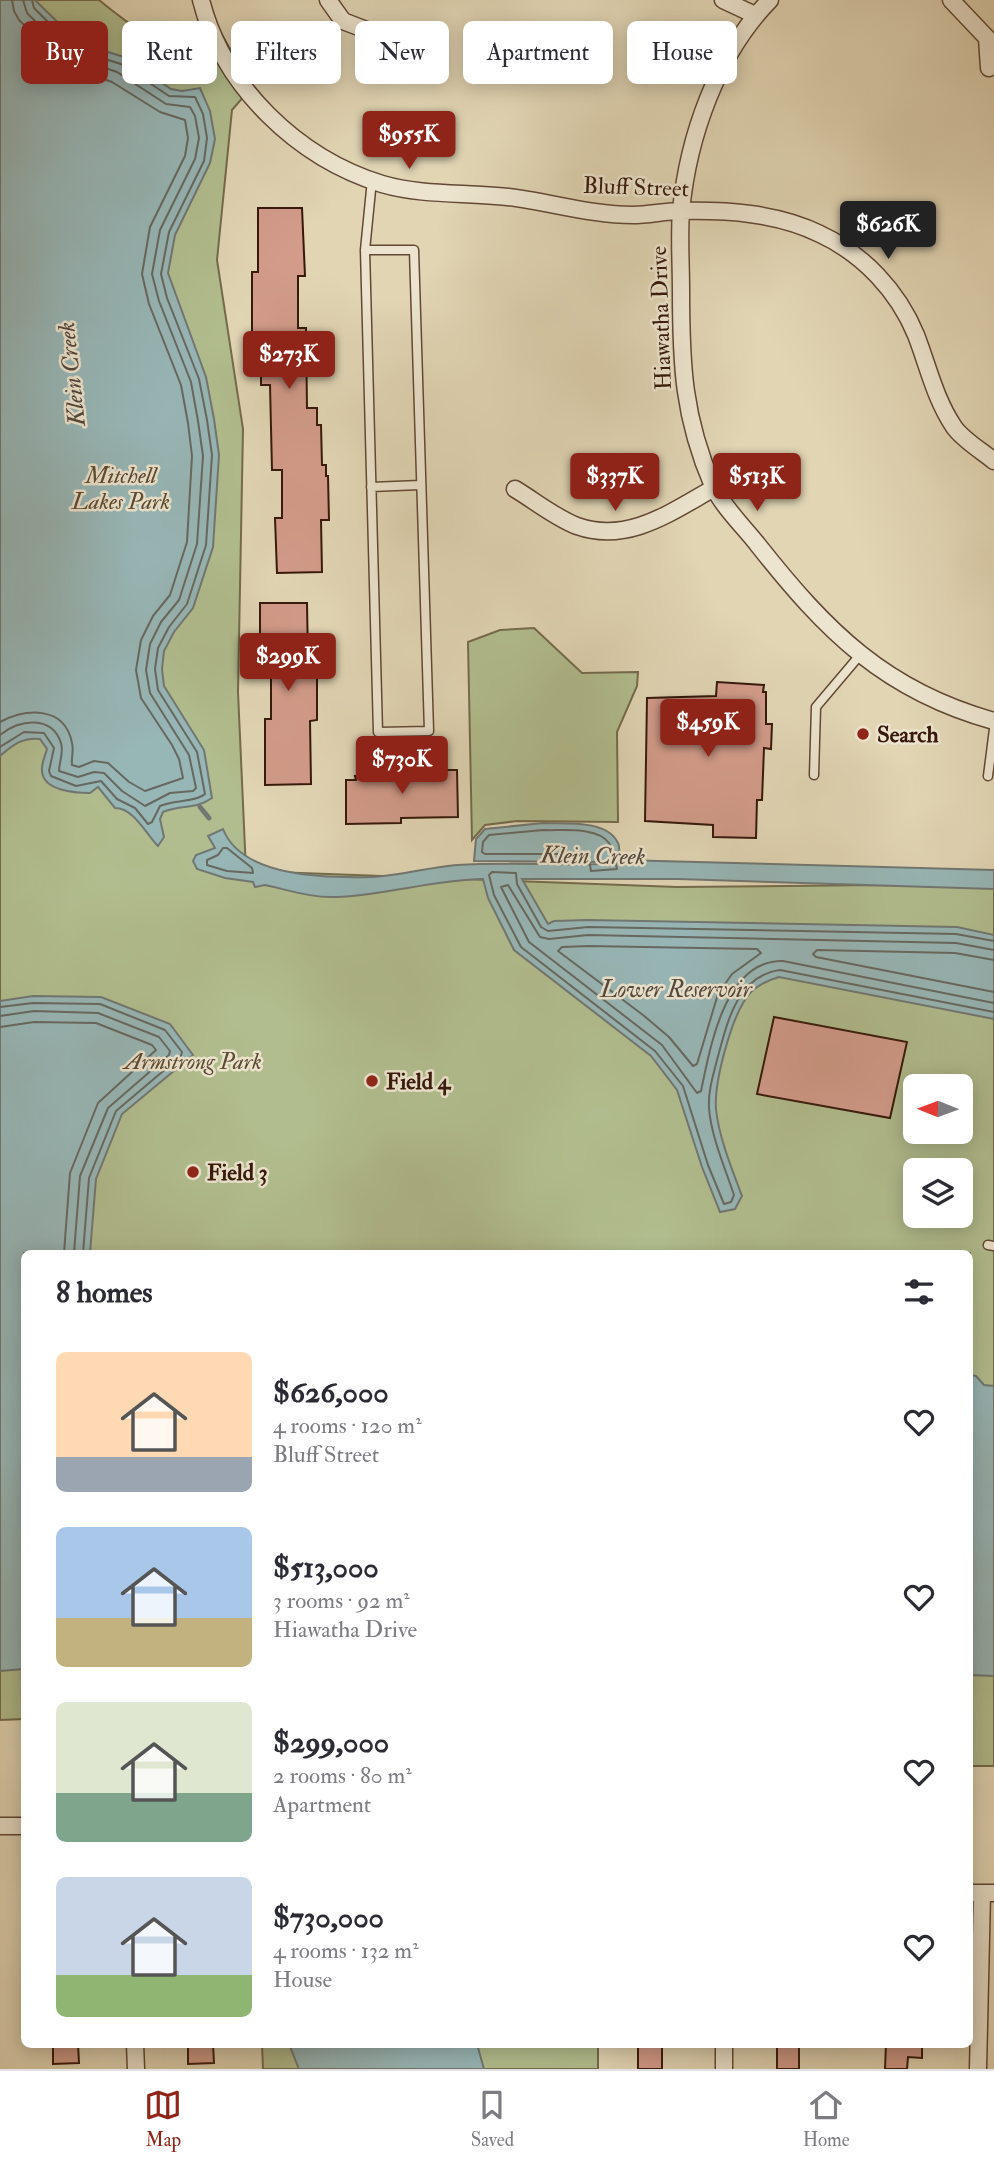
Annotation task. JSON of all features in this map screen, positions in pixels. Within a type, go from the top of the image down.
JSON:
[{"type":"street","name":"Bluff Street","points":[[201,0],[224,56],[263,112],[309,150],[347,171],[416,191],[517,198],[604,213],[634,215],[681,211],[758,215],[779,219],[820,234],[844,247],[884,281],[902,310],[916,335],[931,383],[955,429],[994,461]]},
{"type":"street","points":[[328,0],[342,21],[355,26]]},
{"type":"street","points":[[723,0],[755,15]]},
{"type":"street","name":"Hiawatha Drive","points":[[770,0],[755,15],[730,54],[704,110],[693,145],[681,211],[681,363],[693,429],[714,488],[797,594],[860,655],[911,690],[965,713],[994,721]]},
{"type":"street","points":[[951,0],[987,38],[989,68]]},
{"type":"street","points":[[515,489],[576,526],[603,531],[625,531],[644,526],[714,488]]},
{"type":"street","points":[[0,1826],[21,1826]]},
{"type":"street","points":[[978,2069],[982,1893]]},
{"type":"street","points":[[135,2048],[136,2069]]},
{"type":"street","points":[[724,2048],[724,2069]]},
{"type":"lane","points":[[365,250],[414,250],[429,731],[378,732],[365,250],[372,180]]},
{"type":"lane","points":[[371,487],[420,485]]},
{"type":"lane","points":[[814,775],[816,707],[860,655]]},
{"type":"lane","points":[[988,776],[994,729]]},
{"type":"green space","name":"Armstrong Park","points":[[0,0],[99,0],[126,21],[122,21],[122,84],[217,84],[217,37],[222,35],[231,51],[231,84],[250,84],[252,87],[232,110],[217,260],[243,429],[238,692],[246,871],[677,887],[878,885],[994,888],[994,1766],[973,1766],[973,1250],[21,1250],[21,1719],[0,1720]]},
{"type":"green space","points":[[534,628],[582,673],[638,672],[637,686],[617,732],[618,822],[517,821],[485,825],[472,840],[468,642],[500,630]]},
{"type":"green space","points":[[262,2048],[598,2048],[598,2069],[263,2069]]},
{"type":"water","name":"Mitchell Lakes Park","points":[[0,0],[35,0],[56,21],[21,21],[21,84],[108,84],[108,52],[122,56],[122,84],[164,84],[182,91],[200,88],[210,111],[215,139],[210,163],[175,235],[168,273],[206,377],[214,419],[219,455],[213,547],[193,608],[174,632],[164,651],[162,669],[164,686],[204,750],[212,798],[200,804],[163,812],[160,819],[164,837],[158,846],[134,817],[115,808],[98,787],[90,793],[77,792],[61,790],[48,783],[42,768],[47,749],[40,739],[23,741],[0,756]]},
{"type":"water","name":"Lower Reservoir","points":[[543,823],[584,824],[605,830],[618,843],[620,860],[994,870],[994,889],[678,879],[522,879],[548,924],[554,921],[588,920],[957,927],[994,935],[994,1019],[779,977],[757,987],[737,1015],[718,1082],[716,1109],[720,1131],[742,1196],[735,1209],[720,1212],[677,1090],[651,1056],[514,950],[488,898],[483,879],[354,896],[327,897],[265,885],[255,887],[253,882],[225,878],[197,869],[193,861],[196,855],[215,848],[208,836],[223,829],[233,845],[248,857],[267,866],[288,872],[333,877],[393,875],[457,865],[606,862],[474,861],[476,839],[485,829]]},
{"type":"water","points":[[33,996],[101,997],[170,1024],[193,1055],[122,1114],[96,1179],[90,1250],[21,1250],[21,1669],[0,1671],[0,1001]]},
{"type":"water","points":[[973,1376],[984,1385],[994,1386],[994,1676],[973,1675]]},
{"type":"water","points":[[291,2048],[478,2048],[484,2069],[299,2069]]},
{"type":"building","points":[[258,208],[302,208],[305,276],[298,276],[298,328],[306,328],[307,408],[317,408],[317,425],[321,425],[322,465],[326,465],[328,476],[329,520],[321,520],[322,572],[277,573],[275,518],[282,518],[282,470],[272,470],[270,385],[261,385],[261,334],[252,334],[252,272],[258,272]]},
{"type":"building","points":[[260,603],[307,603],[308,660],[317,660],[317,720],[310,721],[311,784],[265,785],[265,719],[271,719],[271,665],[260,665]]},
{"type":"building","points":[[717,682],[764,685],[763,692],[766,692],[766,724],[772,724],[771,749],[764,748],[762,800],[757,800],[756,838],[713,837],[713,825],[645,821],[647,698],[716,696]]},
{"type":"building","points":[[441,766],[441,770],[457,770],[458,817],[401,818],[401,823],[346,824],[346,780],[356,780],[355,776],[397,775],[397,771],[413,771],[413,767]]},
{"type":"building","points":[[774,1017],[907,1042],[890,1118],[757,1094]]},
{"type":"building","points":[[53,2048],[78,2048],[79,2063],[53,2064]]},
{"type":"building","points":[[188,2048],[213,2048],[214,2063],[188,2064]]},
{"type":"building","points":[[638,2048],[662,2048],[662,2069],[638,2069]]},
{"type":"building","points":[[777,2048],[799,2048],[799,2069],[777,2069]]},
{"type":"building","points":[[886,2048],[922,2048],[922,2058],[908,2057],[907,2069],[885,2069]]},
{"type":"waterway","points":[[200,807],[209,818]]},
{"type":"place","name":"Search","points":[[863,734]]},
{"type":"place","name":"Field 4","points":[[372,1081]]},
{"type":"place","name":"Field 3","points":[[193,1172]]},
{"type":"water label","name":"Klein Creek","points":[[72,374]]},
{"type":"water label","name":"Klein Creek","points":[[593,856]]}]
